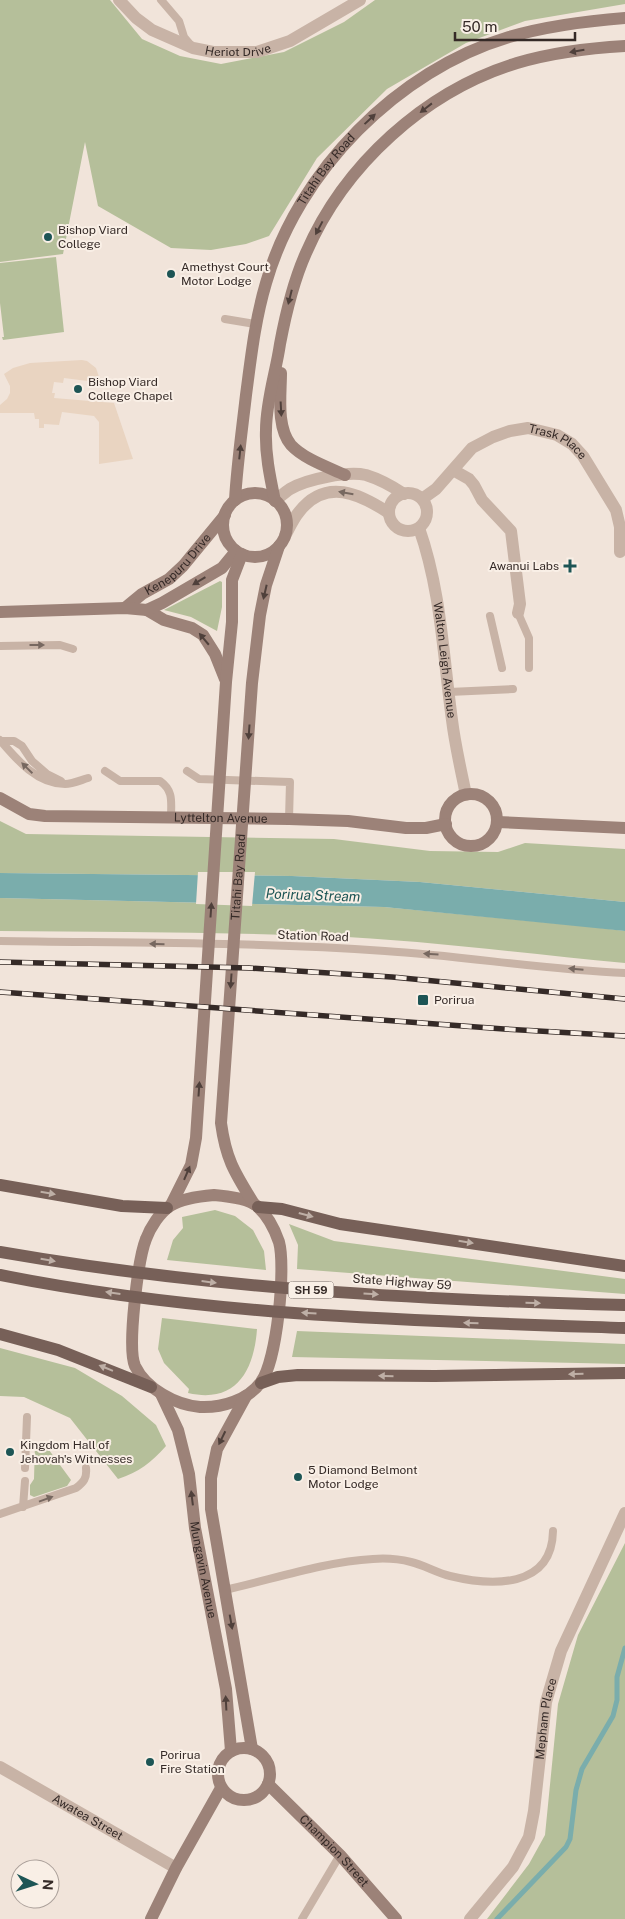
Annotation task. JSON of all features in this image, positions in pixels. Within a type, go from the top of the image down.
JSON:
[{"type":"main road","name":"Titahi Bay Road","points":[[235,500],[242,425],[256,324],[266,282],[280,242],[301,202],[324,168],[349,140],[384,106],[421,77],[469,52],[508,37],[563,25],[625,18]]},
{"type":"main road","name":"Titahi Bay Road","points":[[275,501],[267,461],[266,428],[292,290],[306,252],[325,216],[346,185],[402,127],[436,100],[480,78],[516,63],[585,50],[625,46]]},
{"type":"main road","points":[[281,343],[281,411],[283,429],[290,444],[301,453],[345,475]]},
{"type":"main road","points":[[251,494],[260,494],[275,501],[282,508],[286,517],[282,541],[266,555],[249,557],[229,544],[223,525],[225,515],[235,500],[251,494]]},
{"type":"main road","name":"Kenepuru Drive","points":[[125,608],[142,594],[170,578],[183,566],[225,515]]},
{"type":"main road","name":"Titahi Bay Road","points":[[261,1383],[271,1361],[276,1332],[281,1268],[279,1242],[267,1219],[234,1171],[227,1156],[221,1123],[252,683],[260,615],[266,584],[282,541]]},
{"type":"main road","name":"Titahi Bay Road","points":[[134,1318],[142,1253],[151,1229],[169,1207],[191,1165],[196,1138],[226,682],[232,622],[232,580],[239,552]]},
{"type":"main road","name":"Kenepuru Drive","points":[[1,613],[125,608],[147,610],[222,568],[239,552]]},
{"type":"main road","points":[[147,610],[164,620],[192,628],[203,636],[215,654],[226,682]]},
{"type":"main road","points":[[466,795],[478,795],[488,801],[495,810],[497,822],[494,832],[488,839],[479,844],[469,846],[460,843],[452,837],[446,824],[446,812],[452,802],[466,795]]},
{"type":"main road","name":"Lyttelton Avenue","points":[[0,798],[23,812],[36,816],[289,819],[348,821],[406,828],[426,828],[446,824]]},
{"type":"main road","points":[[497,822],[625,828]]},
{"type":"main road","points":[[0,1185],[122,1206],[169,1207],[203,1196],[214,1195],[282,1209],[340,1224],[625,1266]]},
{"type":"main road","name":"State Highway 59","points":[[0,1252],[79,1266],[221,1283],[483,1301],[625,1305]]},
{"type":"main road","name":"SH 59","points":[[0,1275],[109,1293],[207,1305],[458,1322],[625,1328]]},
{"type":"main road","name":"Mungavin Avenue","points":[[134,1318],[132,1343],[136,1367],[156,1390],[178,1430],[189,1474],[195,1528],[226,1689],[231,1751]]},
{"type":"main road","points":[[0,1334],[58,1350],[186,1404],[200,1407],[216,1407],[229,1404],[246,1396],[261,1383],[278,1377],[298,1375],[435,1376],[625,1373]]},
{"type":"main road","name":"Mungavin Avenue","points":[[246,1396],[217,1449],[211,1478],[211,1509],[252,1749]]},
{"type":"main road","points":[[246,1748],[252,1749],[259,1752],[268,1763],[270,1770],[268,1784],[258,1796],[243,1800],[229,1795],[221,1788],[218,1776],[219,1768],[225,1756],[231,1751],[246,1748]]},
{"type":"main road","name":"Champion Street","points":[[268,1784],[340,1855],[396,1919]]},
{"type":"main road","points":[[151,1919],[176,1868],[221,1788]]},
{"type":"street","name":"Heriot Drive","points":[[119,0],[136,18],[152,30],[193,48],[213,52],[257,52],[290,41],[360,0]]},
{"type":"street","name":"Trask Place","points":[[422,499],[436,489],[472,448],[493,437],[510,431],[528,428],[557,435],[572,444],[583,456],[616,510],[620,527],[620,552]]},
{"type":"street","points":[[453,470],[469,479],[482,500],[511,531],[520,604],[518,613]]},
{"type":"street","points":[[275,501],[289,489],[308,481],[345,475],[365,475],[388,484],[404,494],[416,495],[422,499],[425,503],[426,519],[419,528],[408,531],[398,528],[390,519],[389,513],[395,499],[404,494]]},
{"type":"street","points":[[282,541],[299,512],[312,499],[326,494],[339,491],[357,495],[389,513]]},
{"type":"street","name":"Walton Leigh Avenue","points":[[419,528],[435,586],[454,737],[466,795]]},
{"type":"street","name":"Mepham Place","points":[[470,1919],[513,1867],[529,1837],[534,1812],[546,1702],[561,1651],[625,1513]]},
{"type":"street","name":"Awatea Street","points":[[0,1767],[176,1868]]},
{"type":"lane","points":[[161,0],[178,21],[184,37],[193,48]]},
{"type":"lane","points":[[225,319],[256,324]]},
{"type":"lane","points":[[518,613],[529,638],[529,668]]},
{"type":"lane","points":[[490,616],[502,668]]},
{"type":"lane","points":[[3,646],[60,645],[72,649]]},
{"type":"lane","points":[[449,692],[513,689]]},
{"type":"lane","points":[[0,740],[14,741],[22,746],[32,761],[47,774],[67,784]]},
{"type":"lane","points":[[0,740],[34,775],[50,782],[67,784],[88,778]]},
{"type":"lane","points":[[105,771],[120,781],[160,781],[169,789],[171,794],[171,818]]},
{"type":"lane","points":[[187,771],[199,779],[290,782],[289,819]]},
{"type":"lane","name":"Station Road","points":[[0,941],[328,947],[455,956],[536,966],[625,973]]},
{"type":"lane","points":[[25,1468],[27,1417]]},
{"type":"lane","points":[[0,1514],[76,1488],[84,1482],[87,1475],[86,1468]]},
{"type":"lane","points":[[23,1507],[25,1481]]},
{"type":"lane","points":[[225,1590],[337,1564],[372,1559],[412,1562],[448,1576],[479,1581],[513,1581],[528,1575],[540,1567],[549,1554],[553,1543],[553,1532]]},
{"type":"lane","points":[[302,1919],[340,1855]]},
{"type":"green space","points":[[0,0],[110,0],[142,39],[180,56],[221,64],[284,52],[344,22],[375,0],[625,0],[625,4],[525,21],[466,43],[387,89],[317,158],[269,236],[246,244],[211,250],[171,248],[98,206],[85,142],[63,254],[0,262]]},
{"type":"green space","points":[[56,257],[64,332],[3,340],[0,303],[0,263]]},
{"type":"green space","points":[[220,581],[222,582],[222,607],[217,631],[191,617],[164,610]]},
{"type":"green space","points":[[0,821],[26,834],[334,839],[430,851],[498,852],[525,843],[625,849],[625,902],[420,882],[292,876],[0,873]]},
{"type":"green space","points":[[0,898],[384,907],[593,927],[625,931],[625,963],[437,944],[324,936],[0,931]]},
{"type":"green space","points":[[215,1210],[235,1216],[253,1230],[264,1251],[266,1270],[167,1260],[173,1240],[183,1228],[182,1217]]},
{"type":"green space","points":[[289,1224],[334,1241],[625,1279],[625,1294],[297,1269],[298,1245]]},
{"type":"green space","points":[[162,1318],[257,1329],[252,1358],[247,1371],[230,1389],[219,1394],[188,1393],[189,1389],[164,1363],[158,1349]]},
{"type":"green space","points":[[297,1331],[625,1344],[625,1364],[292,1357]]},
{"type":"green space","points":[[0,1348],[75,1368],[122,1396],[156,1425],[166,1446],[144,1466],[118,1479],[70,1418],[24,1397],[0,1396]]},
{"type":"green space","points":[[35,1443],[49,1450],[71,1480],[67,1486],[34,1497],[30,1495],[30,1485],[34,1479]]},
{"type":"green space","points":[[625,1543],[625,1919],[487,1919],[529,1864],[545,1835],[558,1704],[578,1635]]},
{"type":"shaded area","points":[[87,361],[96,368],[99,377],[98,385],[95,382],[64,378],[63,383],[54,382],[52,393],[55,393],[54,398],[114,403],[133,459],[99,464],[99,422],[94,416],[62,412],[59,425],[44,424],[44,428],[39,428],[39,419],[35,419],[34,413],[0,413],[0,405],[7,399],[10,393],[10,386],[4,374],[13,368],[30,363]]},
{"type":"water","name":"Porirua Stream","points":[[0,873],[292,876],[420,882],[625,902],[625,931],[384,907],[0,898]]},
{"type":"pier","points":[[198,872],[255,872],[252,906],[196,904]]},
{"type":"waterway","points":[[497,1919],[566,1847],[570,1839],[576,1790],[582,1769],[613,1716],[617,1700],[617,1677],[625,1648]]},
{"type":"railway","points":[[0,962],[249,968],[392,977],[625,999]]},
{"type":"railway","points":[[0,992],[504,1029],[625,1036]]},
{"type":"place","name":"Bishop Viard College","points":[[48,237]]},
{"type":"place","name":"Amethyst Court Motor Lodge","points":[[171,274]]},
{"type":"place","name":"Bishop Viard College Chapel","points":[[78,389]]},
{"type":"place","name":"Awanui Labs","points":[[570,566]]},
{"type":"place","name":"Porirua","points":[[423,1000]]},
{"type":"place","name":"Kingdom Hall of Jehovah's Witnesses","points":[[10,1452]]},
{"type":"place","name":"5 Diamond Belmont Motor Lodge","points":[[298,1477]]},
{"type":"place","name":"Porirua Fire Station","points":[[150,1762]]}]
